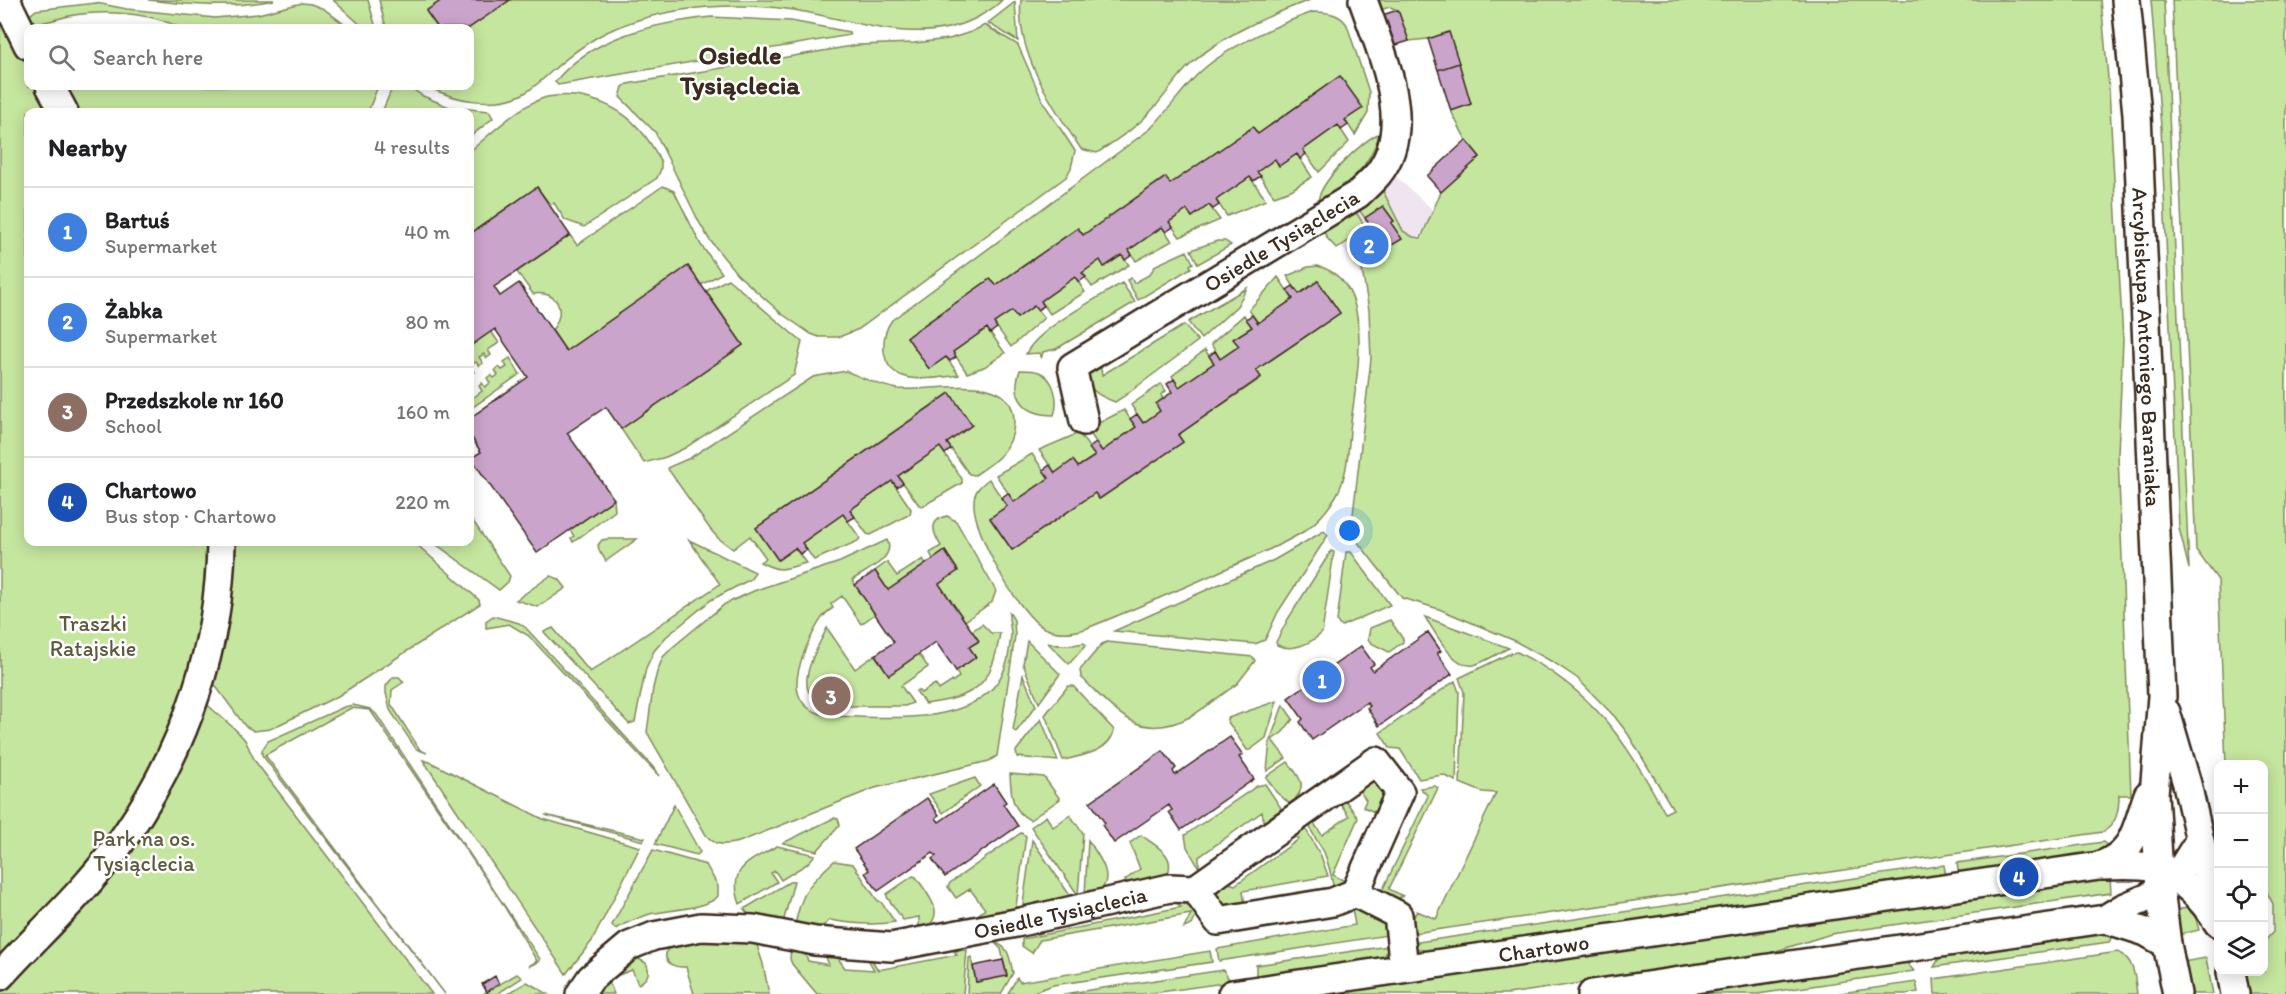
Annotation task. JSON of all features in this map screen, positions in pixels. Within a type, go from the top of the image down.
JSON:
[{"type":"street","points":[[6,0],[24,37]]},
{"type":"street","name":"Osiedle Tysiąclecia","points":[[1084,421],[1072,368],[1358,194],[1379,173],[1392,147],[1395,121],[1393,91],[1363,0]]},
{"type":"street","name":"Arcybiskupa Antoniego Baraniaka","points":[[2126,0],[2137,114],[2162,696],[2154,780],[2164,878],[2167,944],[2177,994]]},
{"type":"street","points":[[0,976],[127,834],[162,773],[181,736],[200,684],[211,641],[221,573],[221,546]]},
{"type":"street","name":"Arcybiskupa Antoniego Baraniaka","points":[[2162,696],[2187,783],[2214,904]]},
{"type":"street","points":[[1376,761],[1400,792],[1355,893],[1333,902],[1218,921],[1195,889],[1376,761]]},
{"type":"street","points":[[2099,866],[2117,858],[2135,835],[2154,780]]},
{"type":"street","points":[[1592,994],[2105,919],[2132,903],[2149,897],[2164,878],[2188,860],[2199,841]]},
{"type":"street","name":"Chartowo","points":[[1232,994],[2099,866],[2143,867],[2164,878]]},
{"type":"street","points":[[2164,878],[2205,905],[2214,916]]},
{"type":"street","name":"Osiedle Tysiąclecia","points":[[580,994],[591,978],[629,946],[654,936],[701,927],[753,929],[815,941],[891,947],[1016,923],[1170,888],[1195,889]]},
{"type":"street","points":[[1355,893],[1398,915],[1404,968]]},
{"type":"street","points":[[2105,919],[2146,932],[2167,944]]},
{"type":"street","points":[[2232,976],[2235,994]]},
{"type":"shaded area","points":[[1389,170],[1436,213],[1402,260],[1364,280],[1326,223]]},
{"type":"green space","points":[[148,0],[274,0],[227,5],[195,5]]},
{"type":"green space","points":[[333,0],[368,0],[375,24],[360,24]]},
{"type":"green space","points":[[379,0],[442,0],[426,11],[435,24],[385,24]]},
{"type":"green space","points":[[510,0],[1002,0],[980,16],[958,26],[935,30],[888,29],[794,10],[751,6],[708,7],[656,15],[631,22],[599,36],[571,55],[523,94],[500,101],[487,102],[449,96],[436,90],[474,90],[474,25]]},
{"type":"green space","points":[[1021,0],[1310,0],[1246,27],[1202,54],[1185,70],[1145,117],[1126,134],[1097,153],[1081,149],[1059,116],[1039,79],[1024,40]]},
{"type":"green space","points":[[1373,0],[2101,0],[2109,89],[2123,340],[2118,454],[2131,795],[2119,795],[2116,816],[2108,829],[2103,832],[1408,934],[1408,926],[1417,911],[1436,919],[1496,793],[1482,792],[1460,783],[1464,692],[1459,678],[1511,653],[1517,652],[1544,667],[1587,701],[1621,740],[1665,813],[1673,809],[1628,734],[1615,717],[1577,678],[1513,640],[1439,609],[1402,598],[1357,541],[1353,532],[1352,523],[1371,359],[1369,310],[1360,259],[1364,256],[1368,260],[1401,239],[1391,223],[1394,221],[1383,206],[1365,218],[1355,204],[1379,183],[1403,231],[1413,237],[1421,238],[1441,192],[1480,157],[1466,140],[1451,111],[1471,104],[1449,33],[1409,41],[1398,10],[1390,7],[1380,10]]},
{"type":"green space","points":[[2151,0],[2164,0],[2189,569],[2179,528],[2161,127]]},
{"type":"green space","points":[[2172,0],[2286,0],[2286,994],[2245,994],[2241,976],[2268,976],[2268,938],[2273,932],[2273,904],[2268,895],[2268,760],[2226,760],[2218,580],[2196,550]]},
{"type":"green space","points":[[1015,2],[1018,41],[988,23]]},
{"type":"green space","points":[[96,3],[127,9],[215,18],[258,14],[302,3],[324,9],[344,24],[170,24],[141,16],[111,13],[82,14],[42,22],[24,20],[36,10]]},
{"type":"green space","name":"Park na os. Tysiąclecia","points":[[0,12],[24,58],[24,90],[41,90],[52,108],[24,108],[24,546],[212,546],[203,701],[245,740],[255,761],[432,994],[0,994]]},
{"type":"green space","points":[[1313,12],[1337,16],[1347,25],[1369,92],[1368,113],[1355,135],[1345,120],[1362,108],[1340,76],[1258,134],[1253,127],[1170,184],[1165,177],[1083,235],[1078,228],[996,285],[990,279],[907,337],[929,368],[946,357],[959,375],[914,378],[894,371],[887,363],[884,338],[892,320],[1150,129],[1190,82],[1220,56],[1251,38]]},
{"type":"green space","points":[[711,17],[791,21],[849,32],[850,35],[558,85],[555,82],[587,53],[626,34],[669,23]]},
{"type":"green space","points":[[985,25],[1018,45],[1043,102],[1075,151],[1071,168],[1066,177],[859,329],[839,337],[819,337],[811,334],[782,314],[737,274],[709,239],[699,222],[655,132],[620,97],[623,87],[627,84],[858,45],[949,39]]},
{"type":"green space","points":[[67,90],[376,90],[370,108],[72,108],[63,92]]},
{"type":"green space","points":[[391,90],[414,90],[449,107],[459,108],[384,108]]},
{"type":"green space","points":[[565,95],[591,99],[604,104],[627,117],[637,126],[661,162],[657,178],[584,227],[565,220],[554,203],[550,205],[537,187],[474,231],[474,148],[506,120],[527,106],[547,97]]},
{"type":"green space","points":[[474,110],[489,111],[493,118],[474,134]]},
{"type":"green space","points":[[1338,125],[1349,142],[1319,172],[1303,150]]},
{"type":"green space","points":[[1380,133],[1364,166],[1349,182],[1318,203],[1325,185],[1342,163],[1363,144]]},
{"type":"green space","points":[[1297,154],[1312,177],[1291,190],[1274,196],[1257,172],[1275,159],[1279,166]]},
{"type":"green space","points":[[1250,177],[1266,200],[1227,216],[1216,200]]},
{"type":"green space","points":[[663,186],[674,191],[701,245],[722,273],[701,285],[688,266],[566,351],[552,330],[559,316],[558,303],[549,295],[533,294],[517,272],[570,235],[577,245]]},
{"type":"green space","points":[[1209,205],[1220,220],[1180,237],[1169,222],[1187,210],[1192,217]]},
{"type":"green space","points":[[1352,206],[1366,228],[1337,249],[1327,238],[1321,225]]},
{"type":"green space","points":[[1162,227],[1172,241],[1136,261],[1129,250]]},
{"type":"green space","points":[[1217,241],[1225,241],[1231,245],[1198,264],[1191,250]]},
{"type":"green space","points":[[1187,251],[1193,263],[1190,265],[1191,268],[1138,300],[1127,280],[1131,278],[1134,283],[1149,275],[1156,265]]},
{"type":"green space","points":[[1122,255],[1129,265],[1092,287],[1082,273],[1100,260],[1105,267]]},
{"type":"green space","points":[[1318,266],[1330,271],[1346,286],[1352,296],[1359,332],[1358,372],[1346,469],[1340,487],[1326,511],[1306,530],[1279,545],[1085,629],[1059,632],[1044,628],[1022,607],[988,550],[975,514],[974,501],[978,488],[989,479],[1007,506],[990,519],[1012,550],[1095,493],[1100,499],[1183,442],[1178,435],[1261,378],[1256,370],[1340,313],[1318,281],[1299,294],[1287,276],[1308,267]]},
{"type":"green space","points":[[1075,277],[1085,292],[1050,314],[1041,301]]},
{"type":"green space","points":[[1278,277],[1293,299],[1258,323],[1249,310]]},
{"type":"green space","points":[[728,279],[802,342],[794,375],[685,448],[666,457],[644,463],[621,429],[743,345],[706,291]]},
{"type":"green space","points":[[1122,283],[1135,302],[1056,349],[1043,352],[1041,359],[1040,353],[1026,354],[1042,334],[1084,305]]},
{"type":"green space","points":[[1247,288],[1237,306],[1201,339],[1188,322]]},
{"type":"green space","points":[[1034,306],[1044,318],[1011,347],[994,323],[1012,311],[1017,318]]},
{"type":"green space","points":[[1244,315],[1252,327],[1234,339],[1239,346],[1220,359],[1211,344]]},
{"type":"green space","points":[[1184,325],[1198,341],[1115,402],[1098,394],[1088,384],[1086,379],[1088,370],[1099,358],[1102,375]]},
{"type":"green space","points":[[987,328],[1005,353],[984,367],[967,373],[953,352]]},
{"type":"green space","points":[[491,331],[499,343],[488,350],[491,355],[487,358],[484,354],[479,357],[483,363],[479,366],[476,362],[474,363],[474,343]]},
{"type":"green space","points":[[1205,350],[1214,363],[1179,387],[1172,376]]},
{"type":"green space","points":[[510,358],[520,374],[474,406],[474,397],[482,391],[479,386],[482,383],[485,387],[490,383],[487,378],[491,375],[494,378],[498,375],[495,370],[499,367],[502,370],[507,367],[504,362]]},
{"type":"green space","points":[[1020,370],[1037,371],[1049,379],[1056,397],[1054,415],[1035,412],[1022,403],[1017,389]]},
{"type":"green space","points":[[846,371],[878,384],[898,389],[969,386],[987,389],[1001,395],[1011,406],[1014,423],[1010,441],[1002,454],[989,465],[975,475],[969,474],[947,443],[949,393],[756,528],[778,560],[795,548],[806,563],[783,569],[773,568],[760,562],[766,558],[750,536],[733,549],[710,529],[668,469],[669,467],[690,458],[813,377]]},
{"type":"green space","points":[[1161,384],[1166,391],[1161,395],[1163,399],[1156,404],[1160,411],[1143,423],[1131,405]]},
{"type":"green space","points":[[1124,410],[1136,427],[1102,451],[1087,429]]},
{"type":"green space","points":[[1079,433],[1095,456],[1078,467],[1073,461],[1055,473],[1039,450]]},
{"type":"green space","points":[[940,447],[962,479],[962,483],[923,506],[919,505],[898,476]]},
{"type":"green space","points":[[1032,454],[1049,478],[1014,502],[996,475]]},
{"type":"green space","points":[[892,481],[911,509],[910,514],[871,535],[867,534],[850,510]]},
{"type":"green space","points":[[614,499],[615,511],[573,542],[571,538],[574,536],[570,530]]},
{"type":"green space","points":[[843,514],[860,538],[858,541],[814,560],[802,543]]},
{"type":"green space","points":[[947,516],[956,521],[996,591],[992,602],[965,621],[939,584],[958,570],[945,551],[933,559],[930,553],[941,546],[934,532],[935,524]]},
{"type":"green space","points":[[474,523],[510,576],[508,582],[499,590],[438,546],[474,546]]},
{"type":"green space","points":[[1324,531],[1328,535],[1278,612],[1265,640],[1255,644],[1114,631],[1274,560]]},
{"type":"green space","points":[[637,539],[606,561],[598,545],[602,540]]},
{"type":"green space","points":[[689,540],[755,572],[751,579],[711,600],[666,637],[654,651],[646,668],[635,722],[629,724],[544,632],[553,628],[590,672],[720,584]]},
{"type":"green space","points":[[887,540],[889,547],[887,553],[878,564],[852,580],[875,614],[861,624],[842,596],[831,604],[833,608],[816,627],[804,653],[797,678],[800,698],[806,706],[832,716],[906,717],[933,715],[958,709],[979,699],[996,684],[1007,662],[1011,635],[1009,612],[1014,620],[1015,636],[997,756],[989,761],[875,788],[739,842],[725,844],[713,842],[706,835],[647,732],[653,688],[663,657],[725,604],[756,590],[840,562]]},
{"type":"green space","points":[[228,546],[418,546],[479,600],[480,604],[338,696],[270,729],[254,731],[245,726],[209,677]]},
{"type":"green space","points":[[1331,551],[1334,552],[1322,633],[1301,646],[1289,648],[1277,645],[1276,642],[1288,619]]},
{"type":"green space","points":[[1346,552],[1351,552],[1390,605],[1342,626],[1337,621]]},
{"type":"green space","points":[[923,559],[926,564],[888,590],[875,571],[887,562],[897,576]]},
{"type":"green space","points":[[550,576],[559,579],[566,588],[538,607],[516,600]]},
{"type":"green space","points":[[493,616],[519,623],[526,628],[659,776],[529,636],[509,624],[486,628],[486,621]]},
{"type":"green space","points":[[1425,617],[1509,648],[1478,664],[1466,665],[1452,656],[1445,648]]},
{"type":"green space","points":[[1390,620],[1403,642],[1389,652],[1371,643],[1368,639],[1370,628]]},
{"type":"green space","points":[[982,624],[991,633],[1000,633],[997,651],[986,676],[969,692],[958,697],[925,704],[916,691],[921,693],[935,684],[939,690],[959,677],[956,671],[976,657],[969,647],[979,641],[972,631]]},
{"type":"green space","points":[[827,628],[855,669],[875,655],[889,675],[919,654],[928,667],[901,686],[913,703],[905,706],[835,706],[820,702],[811,696],[807,686],[807,675]]},
{"type":"green space","points":[[1027,641],[1060,674],[1039,703],[1023,664]]},
{"type":"green space","points":[[1047,642],[1061,645],[1084,643],[1086,645],[1069,664]]},
{"type":"green space","points":[[1107,642],[1253,657],[1255,661],[1237,684],[1192,716],[1173,724],[1142,725],[1117,712],[1081,677],[1080,670],[1102,644]]},
{"type":"green space","points":[[1023,675],[1036,706],[1016,732],[1013,730]]},
{"type":"green space","points":[[393,677],[399,677],[404,682],[392,690],[391,704],[420,750],[427,753],[416,749],[390,710],[386,686]]},
{"type":"green space","points":[[1455,681],[1459,692],[1456,781],[1443,775],[1419,779],[1400,749],[1390,748],[1380,733]]},
{"type":"green space","points":[[1068,686],[1073,686],[1114,730],[1107,743],[1101,748],[1086,755],[1063,760],[1045,715]]},
{"type":"green space","points":[[1277,701],[1266,738],[1247,750],[1228,722],[1228,718]]},
{"type":"green space","points":[[353,705],[370,709],[376,714],[540,959],[539,962],[529,966],[537,961],[501,901],[370,710],[351,708],[265,755],[445,994],[262,755],[262,750],[268,741]]},
{"type":"green space","points":[[1283,705],[1293,719],[1283,732],[1272,740],[1286,758],[1267,771],[1270,741]]},
{"type":"green space","points":[[1041,719],[1058,761],[1017,757],[1016,751]]},
{"type":"green space","points":[[423,760],[543,819],[640,847],[592,941],[566,974]]},
{"type":"green space","points":[[1288,762],[1301,783],[1300,793],[1290,804],[1276,792],[1266,777]]},
{"type":"green space","points":[[1010,774],[1044,777],[1060,799],[1030,820],[1019,812],[1013,801]]},
{"type":"green space","points":[[1372,775],[1387,785],[1379,814],[1363,807],[1366,800],[1355,784]]},
{"type":"green space","points":[[975,778],[980,786],[943,813],[929,794]]},
{"type":"green space","points":[[1265,784],[1281,808],[1280,811],[1264,822],[1262,812],[1199,857],[1199,868],[1187,847],[1185,835],[1257,786]]},
{"type":"green space","points":[[1435,786],[1438,788],[1389,889],[1403,896],[1397,899],[1381,893],[1428,796],[1420,788]]},
{"type":"green space","points":[[1341,794],[1358,818],[1333,875],[1347,882],[1334,891],[1326,857],[1311,830],[1309,816],[1322,835],[1349,816],[1336,797]]},
{"type":"green space","points":[[674,805],[700,852],[697,855],[655,844]]},
{"type":"green space","points":[[545,815],[645,838],[643,841]]},
{"type":"green space","points":[[1070,815],[1083,833],[1078,895],[1031,827],[1046,816],[1053,827]]},
{"type":"green space","points":[[834,818],[838,819],[840,825],[817,851],[783,843]]},
{"type":"green space","points":[[1304,826],[1321,856],[1328,876],[1243,891],[1245,906],[1226,905],[1217,899],[1216,888],[1219,880],[1235,885],[1299,839],[1291,835]]},
{"type":"green space","points":[[1021,833],[1026,836],[1015,913],[971,920],[985,909],[970,889],[956,898],[948,887],[950,883]]},
{"type":"green space","points":[[1141,835],[1163,852],[1169,862],[1169,869],[1167,876],[1129,884],[1125,880],[1140,869],[1130,843]]},
{"type":"green space","points":[[1032,840],[1071,897],[1071,902],[1022,911]]},
{"type":"green space","points":[[1088,840],[1104,866],[1106,880],[1099,892],[1085,895]]},
{"type":"green space","points":[[2103,842],[2108,849],[2095,854],[1963,874],[1958,870],[1957,863]]},
{"type":"green space","points":[[777,846],[815,855],[807,864],[781,880],[775,871],[771,873],[777,882],[740,904],[736,882],[743,867]]},
{"type":"green space","points":[[653,850],[706,865],[718,886],[718,896],[706,904],[650,914],[615,929],[612,925]]},
{"type":"green space","points":[[834,861],[853,864],[895,922],[862,924],[830,920],[817,931],[795,926],[807,889]]},
{"type":"green space","points":[[1944,865],[1945,871],[1942,877],[1431,952],[1415,948],[1411,943]]},
{"type":"green space","points":[[913,876],[931,899],[935,913],[928,926],[919,932],[919,917],[903,920],[887,897],[887,894]]},
{"type":"green space","points":[[2110,878],[2111,893],[1831,934],[1760,956],[1508,994],[1319,994],[1753,931],[1755,934],[1764,932],[1764,929]]},
{"type":"green space","points":[[794,881],[783,923],[750,916],[744,909]]},
{"type":"green space","points":[[1176,902],[1192,905],[1197,914],[1192,925],[1184,928],[1191,914],[1040,940],[1032,953],[1022,946],[1022,939],[1181,907]]},
{"type":"green space","points":[[1358,905],[1385,922],[1388,935],[1219,961],[1217,949],[1355,925],[1352,909]]},
{"type":"green space","points":[[2188,908],[2194,912],[2199,930],[2178,935],[2176,914],[2181,909]]},
{"type":"green space","points":[[2097,933],[2116,933],[2109,942],[1934,967],[1941,955]]},
{"type":"green space","points":[[711,936],[755,939],[769,994],[694,994],[686,967],[672,965],[667,960],[667,951],[669,946]]},
{"type":"green space","points":[[995,943],[1004,947],[1013,973],[1001,994],[967,994],[969,958],[971,957],[976,982],[1007,976],[1001,949]]},
{"type":"green space","points":[[1389,946],[1384,957],[1379,960],[1256,978],[1256,965]]},
{"type":"green space","points":[[791,947],[804,950],[808,961],[829,965],[825,955],[837,957],[845,968],[874,970],[869,961],[872,960],[878,970],[957,955],[954,951],[967,950],[963,994],[817,994],[792,964]]},
{"type":"green space","points":[[1210,951],[1212,962],[1053,985],[1028,994],[1008,993],[1017,978],[1020,982]]},
{"type":"green space","points":[[2118,952],[2124,955],[2131,964],[2137,994],[1935,994],[1934,979]]},
{"type":"green space","points":[[632,958],[637,958],[648,966],[648,975],[644,980],[638,984],[632,970],[608,979],[614,994],[592,994],[606,978]]},
{"type":"green space","points":[[2206,958],[2213,994],[2189,994],[2182,962]]},
{"type":"green space","points":[[1905,961],[1914,971],[1758,994],[1679,994]]},
{"type":"green space","points":[[1223,970],[1231,982],[1146,994],[1063,994]]},
{"type":"green space","points":[[517,974],[522,978],[497,994],[483,994]]},
{"type":"green space","points":[[527,982],[548,994],[507,994]]},
{"type":"green space","points":[[1916,982],[1918,992],[1907,994],[1834,994]]},
{"type":"building","points":[[442,0],[510,0],[474,25],[435,24],[426,11]]},
{"type":"building","points":[[1398,10],[1409,41],[1393,46],[1382,15]]},
{"type":"building","points":[[1449,32],[1459,63],[1438,70],[1428,39]]},
{"type":"building","points":[[1459,63],[1471,104],[1451,111],[1438,70]]},
{"type":"building","points":[[1340,76],[1363,108],[1345,120],[1348,125],[1341,130],[1338,125],[1303,150],[1306,154],[1300,159],[1297,154],[1279,166],[1275,159],[1257,172],[1261,176],[1253,181],[1250,177],[1216,200],[1219,205],[1213,209],[1209,205],[1192,217],[1187,210],[1169,222],[1173,227],[1166,232],[1162,227],[1129,250],[1132,255],[1125,260],[1122,255],[1104,267],[1100,260],[1082,273],[1086,277],[1079,282],[1075,277],[1041,301],[1044,306],[1037,310],[1034,306],[1017,318],[1012,311],[994,323],[997,328],[990,333],[987,328],[953,352],[956,357],[950,361],[946,357],[929,369],[907,337],[990,279],[996,285],[1078,228],[1083,235],[1166,177],[1170,184],[1253,127],[1258,134]]},
{"type":"building","points":[[1466,140],[1480,157],[1441,192],[1427,176]]},
{"type":"building","points":[[537,187],[570,235],[494,287],[500,296],[519,283],[566,351],[688,266],[743,345],[621,429],[606,407],[567,433],[614,499],[537,553],[474,462],[474,456],[481,452],[474,441],[474,415],[528,377],[495,329],[474,343],[474,231]]},
{"type":"building","points":[[1383,206],[1394,221],[1391,223],[1402,239],[1367,260],[1356,243],[1374,231],[1365,218]]},
{"type":"building","points":[[1318,281],[1340,313],[1256,370],[1261,377],[1178,435],[1183,442],[1099,499],[1095,493],[1012,550],[990,518],[1007,506],[1001,498],[1008,493],[1014,502],[1049,478],[1043,470],[1050,465],[1055,473],[1073,460],[1078,467],[1095,456],[1089,448],[1096,443],[1102,451],[1136,427],[1130,419],[1137,414],[1143,423],[1160,411],[1156,404],[1172,392],[1167,384],[1174,379],[1179,387],[1214,363],[1209,356],[1215,351],[1220,359],[1239,346],[1233,339],[1252,327],[1246,319],[1252,315],[1258,323],[1293,299],[1287,290],[1293,286],[1299,294]]},
{"type":"building","points":[[950,393],[972,425],[947,443],[951,449],[945,454],[940,447],[898,476],[903,483],[897,487],[892,481],[850,510],[855,517],[848,521],[843,514],[802,543],[807,550],[800,554],[795,548],[778,560],[756,528]]},
{"type":"building","points":[[945,551],[958,571],[939,584],[979,641],[969,647],[976,657],[956,671],[936,642],[889,675],[875,655],[894,642],[855,585],[875,571],[888,590]]},
{"type":"building","points":[[1428,632],[1441,651],[1437,653],[1452,674],[1379,726],[1367,708],[1370,706],[1367,702],[1312,740],[1300,722],[1303,719],[1288,698],[1361,646],[1374,664],[1370,667],[1373,671]]},
{"type":"building","points":[[1230,737],[1243,755],[1239,757],[1254,779],[1181,830],[1169,812],[1172,810],[1169,805],[1114,843],[1102,825],[1105,823],[1090,802],[1163,751],[1176,768],[1173,771],[1175,775]]},
{"type":"building","points":[[994,784],[1006,802],[1003,804],[1018,826],[945,877],[932,859],[936,856],[933,853],[878,891],[865,873],[869,870],[854,849],[927,798],[939,815],[936,818],[939,822]]},
{"type":"building","points":[[1003,960],[1007,976],[976,982],[973,966]]},
{"type":"building","points":[[495,976],[499,984],[487,992],[482,984]]},
{"type":"place","name":"Żabka","points":[[1369,245]]},
{"type":"place","name":"Bartuś","points":[[1322,680]]},
{"type":"place","name":"Przedszkole nr 160","points":[[831,696]]},
{"type":"place","name":"Chartowo","points":[[2019,877]]},
{"type":"district","name":"Osiedle Tysiąclecia","points":[[740,70]]},
{"type":"park label","name":"Traszki Ratajskie","points":[[93,636]]}]
